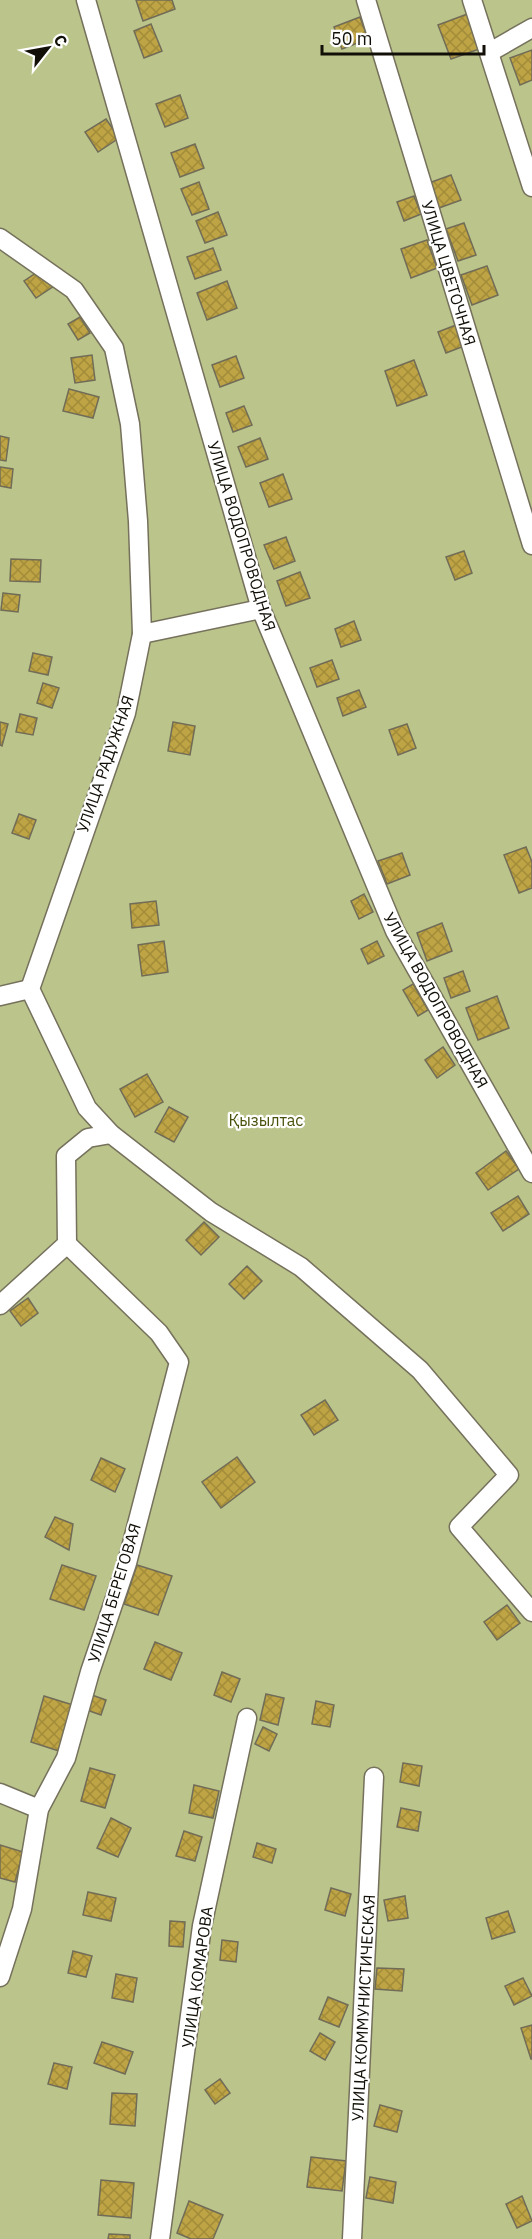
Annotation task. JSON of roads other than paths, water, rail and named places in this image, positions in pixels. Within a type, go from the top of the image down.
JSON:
[{"type":"street","name":"УЛИЦА ВОДОПРОВОДНАЯ","points":[[86,0],[261,609],[394,931],[532,1173]]},
{"type":"street","name":"УЛИЦА ЦВЕТОЧНАЯ","points":[[366,0],[532,545]]},
{"type":"street","points":[[472,0],[532,188]]},
{"type":"street","points":[[490,52],[532,28]]},
{"type":"street","name":"УЛИЦА РАДУЖНАЯ","points":[[0,238],[74,290],[114,348],[131,435],[138,521],[142,634],[126,712],[30,989]]},
{"type":"street","points":[[142,634],[261,609]]},
{"type":"street","points":[[0,996],[30,989],[87,1108],[111,1134],[210,1212],[302,1268],[420,1370],[508,1475],[459,1527],[532,1612]]},
{"type":"street","points":[[0,1305],[67,1244],[66,1156],[88,1138],[111,1134]]},
{"type":"street","name":"УЛИЦА БЕРЕГОВАЯ","points":[[0,1977],[22,1909],[39,1809],[66,1758],[90,1672],[127,1563],[179,1362],[159,1333],[67,1244]]},
{"type":"street","name":"УЛИЦА КОМАРОВА","points":[[160,2239],[202,1926],[247,1718]]},
{"type":"street","name":"УЛИЦА КОММУНИСТИЧЕСКАЯ","points":[[352,2239],[374,1777]]},
{"type":"street","points":[[0,1793],[39,1809]]},
{"type":"park label","name":"Қызылтас","points":[[266,1120]]}]
